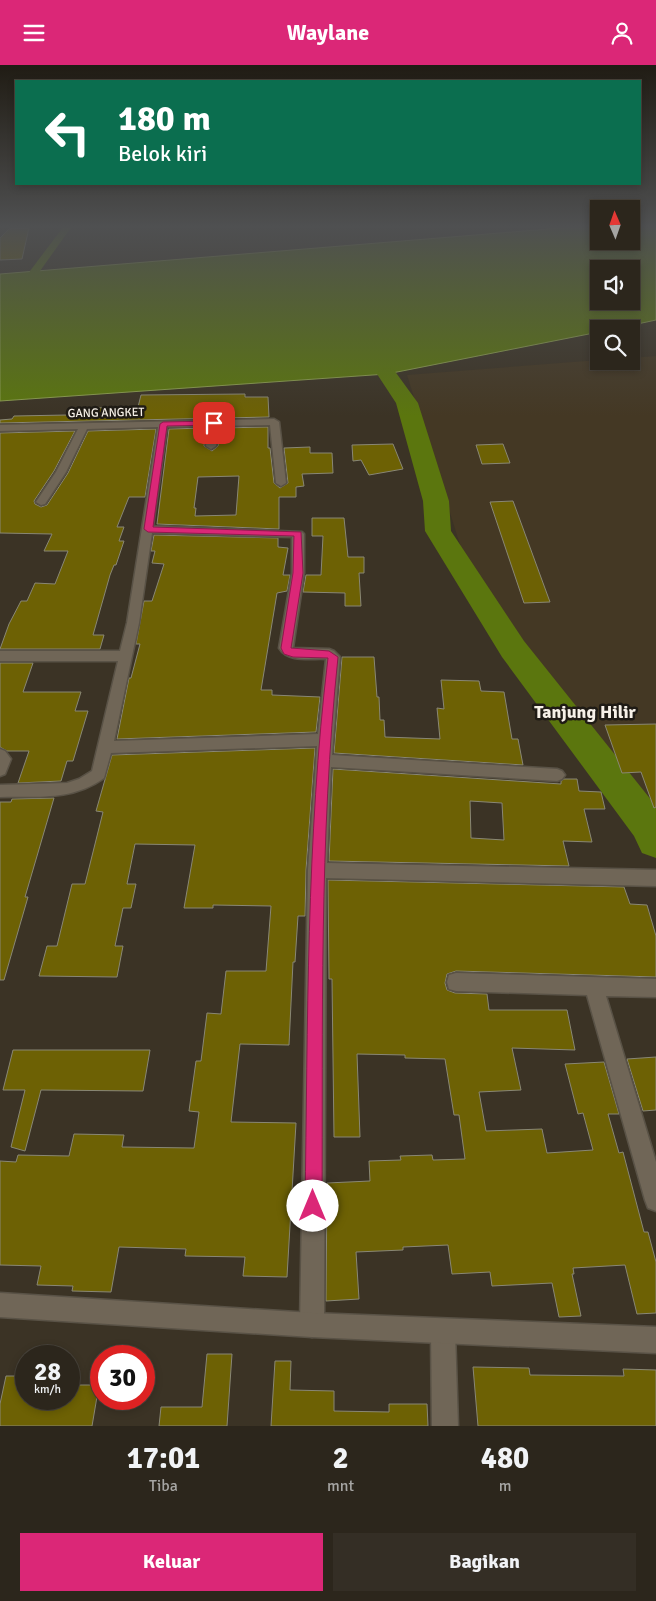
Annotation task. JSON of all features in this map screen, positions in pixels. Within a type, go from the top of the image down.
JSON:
[{"type":"street","name":"GANG ANGKET","points":[[0,428],[274,422],[281,483]]},
{"type":"street","points":[[211,446],[214,423]]},
{"type":"street","points":[[0,791],[67,789],[84,784],[99,774],[126,657],[148,529],[163,424]]},
{"type":"street","points":[[42,502],[61,472],[84,426]]},
{"type":"street","points":[[148,529],[298,534],[298,573],[286,648],[293,653],[329,654],[333,657],[324,741],[325,761],[317,870],[312,1325]]},
{"type":"street","points":[[0,656],[126,657]]},
{"type":"street","points":[[105,747],[324,741]]},
{"type":"street","points":[[0,755],[3,759],[0,770]]},
{"type":"street","points":[[325,761],[557,775]]},
{"type":"street","points":[[317,870],[656,878]]},
{"type":"street","points":[[456,982],[656,989]]},
{"type":"street","points":[[594,987],[656,1200]]},
{"type":"street","points":[[0,1305],[312,1325],[656,1340]]},
{"type":"street","points":[[443,1331],[446,1426]]},
{"type":"shaded area","points":[[0,290],[590,290],[590,310],[640,310],[640,290],[656,290],[656,320],[640,323],[640,320],[590,320],[590,334],[387,374],[0,401]]},
{"type":"shaded area","points":[[656,356],[656,834],[466,564],[407,375],[590,361],[590,370],[640,370],[640,357]]},
{"type":"building","points":[[245,394],[245,397],[268,397],[269,417],[0,423],[0,420],[12,419],[14,416],[67,415],[69,410],[138,407],[141,395]]},
{"type":"building","points":[[268,427],[268,448],[270,448],[274,483],[280,488],[288,483],[284,448],[310,447],[310,453],[332,453],[333,473],[302,474],[304,486],[296,487],[296,497],[279,497],[279,529],[157,524],[169,429],[206,428],[204,446],[212,451],[218,446],[220,428]],"holes":[[[239,476],[236,515],[195,516],[196,508],[194,508],[198,477]]]},
{"type":"building","points":[[156,429],[145,497],[129,497],[117,527],[124,527],[119,541],[124,541],[116,565],[114,565],[110,575],[93,635],[104,635],[100,649],[0,649],[9,624],[21,601],[27,601],[35,583],[55,584],[68,551],[44,551],[52,534],[0,533],[0,433],[75,431],[54,471],[34,501],[35,504],[41,507],[47,505],[68,473],[88,431]]},
{"type":"building","points":[[393,444],[403,469],[369,475],[361,460],[353,461],[352,445]]},
{"type":"building","points":[[503,444],[510,463],[482,464],[476,445]]},
{"type":"building","points":[[513,501],[550,602],[524,603],[490,502]]},
{"type":"building","points":[[312,518],[344,518],[348,557],[364,557],[364,573],[359,573],[361,606],[345,606],[345,593],[303,592],[306,575],[321,575],[323,536],[312,536]]},
{"type":"building","points":[[154,535],[278,538],[278,547],[288,548],[283,575],[290,575],[287,591],[277,593],[261,690],[272,690],[272,695],[320,697],[316,732],[117,739],[129,678],[131,678],[140,644],[136,644],[144,601],[152,601],[164,564],[152,563],[155,551],[151,551]]},
{"type":"building","points":[[342,657],[374,657],[380,720],[384,720],[385,737],[440,739],[437,708],[444,709],[441,680],[479,681],[481,691],[504,692],[512,739],[518,739],[523,765],[334,753]]},
{"type":"building","points":[[0,663],[33,663],[23,692],[81,692],[75,711],[88,711],[73,761],[67,761],[61,781],[18,783],[29,751],[7,751],[0,747]]},
{"type":"building","points":[[656,724],[656,807],[654,808],[641,772],[622,773],[605,725]]},
{"type":"building","points":[[315,748],[306,870],[305,916],[298,916],[295,962],[293,962],[289,1045],[240,1044],[231,1122],[296,1123],[287,1277],[243,1276],[245,1257],[185,1256],[186,1249],[119,1247],[111,1292],[72,1291],[73,1286],[37,1285],[41,1266],[0,1265],[0,1161],[16,1162],[18,1155],[69,1156],[74,1134],[124,1135],[122,1147],[194,1148],[199,1112],[189,1111],[196,1061],[201,1061],[207,1013],[221,1014],[226,971],[266,971],[271,906],[213,905],[213,908],[184,908],[195,845],[135,844],[127,884],[136,884],[131,908],[123,908],[115,946],[123,946],[117,977],[39,976],[47,946],[57,946],[72,884],[85,884],[103,812],[96,811],[112,755]]},
{"type":"building","points":[[333,769],[561,784],[561,781],[564,779],[577,779],[579,791],[601,792],[605,809],[584,809],[592,842],[563,841],[569,866],[329,861]],"holes":[[[470,801],[502,803],[504,840],[471,838]]]},
{"type":"building","points":[[54,798],[25,897],[28,897],[4,980],[0,980],[0,802],[11,802],[12,799]]},
{"type":"building","points":[[328,880],[624,887],[630,904],[647,905],[656,936],[656,977],[456,971],[447,974],[445,983],[447,990],[455,993],[487,994],[489,1010],[567,1010],[575,1050],[512,1048],[521,1090],[479,1092],[486,1131],[542,1129],[547,1153],[593,1150],[583,1113],[578,1114],[565,1064],[604,1062],[619,1114],[608,1114],[619,1153],[623,1152],[644,1232],[648,1232],[656,1262],[656,1313],[637,1314],[625,1265],[573,1268],[574,1274],[572,1274],[581,1316],[559,1317],[552,1283],[492,1286],[490,1272],[452,1274],[448,1245],[403,1247],[403,1250],[356,1252],[359,1299],[326,1301],[327,1183],[370,1181],[369,1161],[401,1160],[400,1156],[432,1155],[433,1160],[465,1159],[459,1115],[454,1115],[445,1059],[405,1058],[405,1055],[357,1054],[360,1137],[334,1137],[332,979],[329,979]]},
{"type":"building","points":[[13,1050],[150,1050],[143,1091],[41,1090],[25,1151],[11,1147],[25,1090],[3,1090]]},
{"type":"building","points":[[656,1057],[656,1110],[643,1111],[627,1059]]},
{"type":"building","points":[[207,1354],[232,1354],[227,1426],[159,1426],[161,1407],[202,1407]]},
{"type":"building","points":[[275,1361],[291,1361],[290,1390],[334,1391],[334,1411],[389,1412],[389,1404],[427,1404],[428,1426],[271,1426]]},
{"type":"building","points":[[473,1367],[529,1368],[530,1375],[624,1376],[623,1369],[656,1370],[656,1426],[478,1426]]},
{"type":"building","points":[[6,1376],[15,1376],[15,1410],[80,1410],[80,1385],[90,1385],[90,1410],[95,1410],[92,1426],[0,1426],[0,1404]]},
{"type":"waterway","points":[[26,297],[29,290]]},
{"type":"waterway","points":[[387,374],[407,403],[436,501],[438,531],[513,649],[649,826],[656,841]]},
{"type":"district","name":"Tanjung Hilir","points":[[585,712]]},
{"type":"route","points":[[214,423],[163,424],[148,529],[298,534],[298,573],[286,648],[293,653],[329,654],[333,657],[324,741],[325,761],[317,870],[313,1206]]}]
